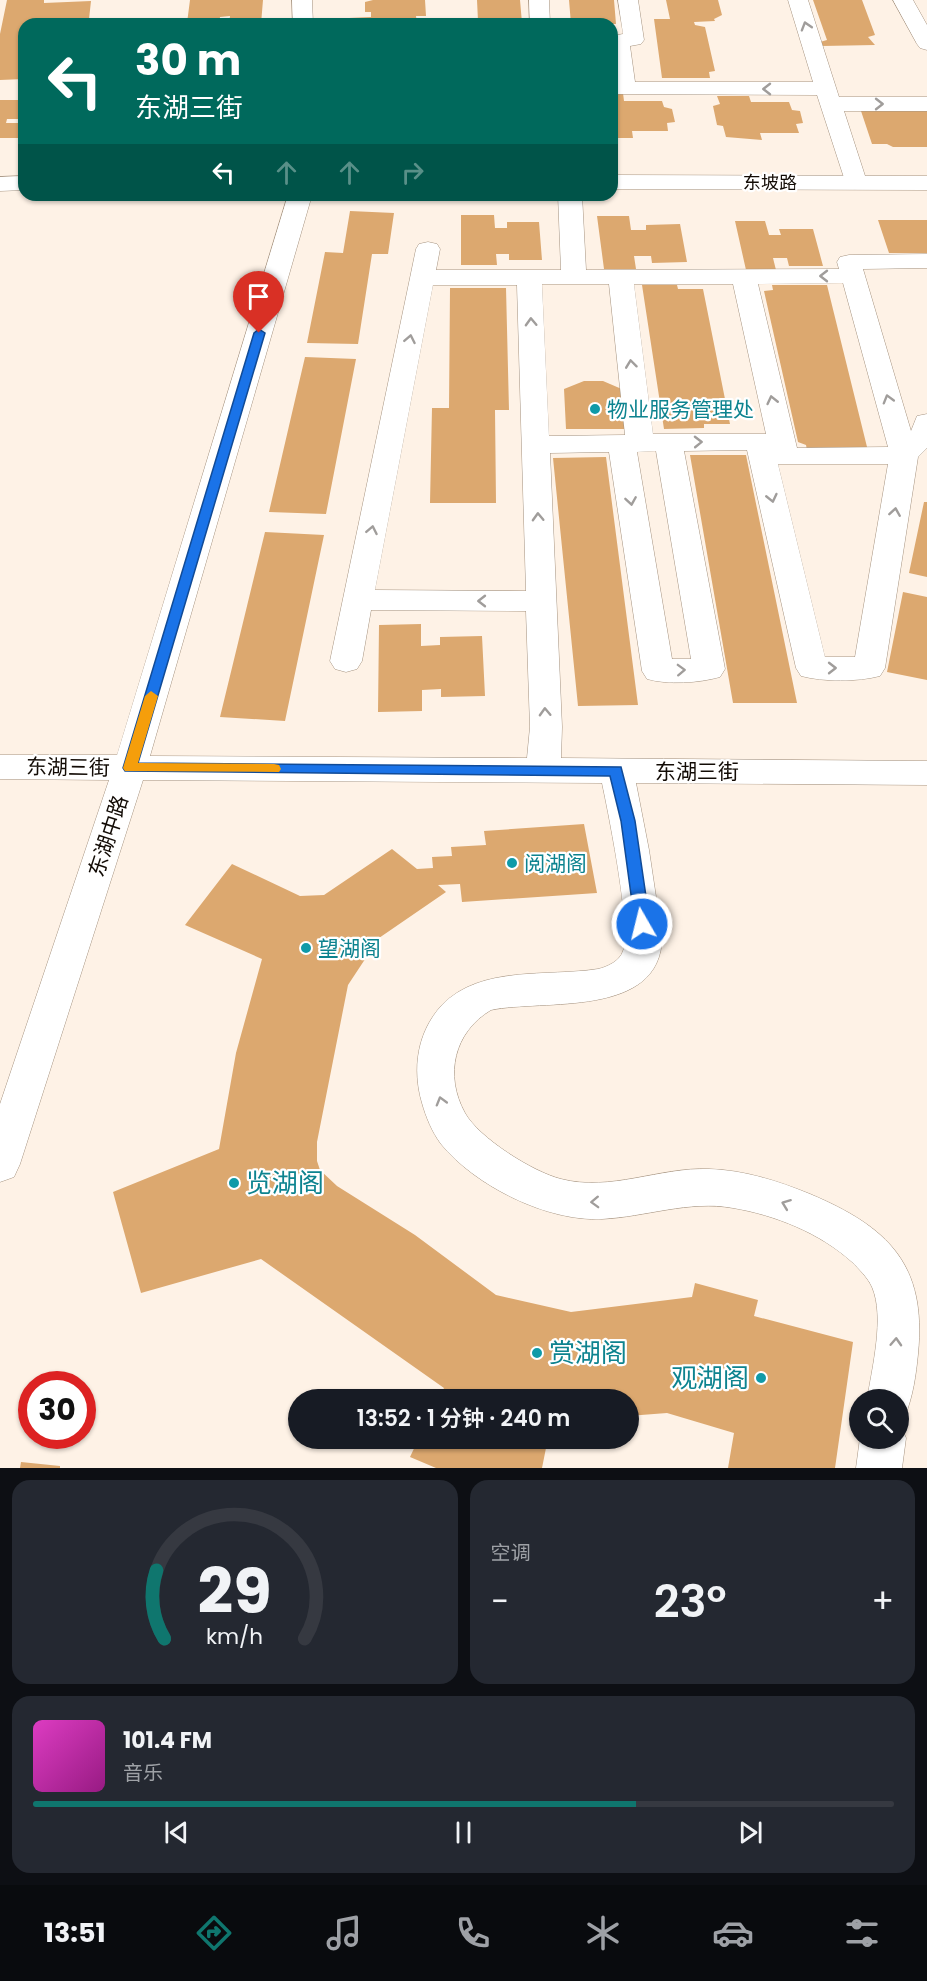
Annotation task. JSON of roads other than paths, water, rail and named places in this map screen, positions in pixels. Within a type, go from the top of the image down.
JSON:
[{"type":"street","points":[[302,0],[303,18]]},
{"type":"street","points":[[539,0],[540,18]]},
{"type":"street","points":[[628,0],[634,40],[619,40],[618,88],[828,97],[927,104]]},
{"type":"street","points":[[798,0],[855,182]]},
{"type":"street","points":[[903,0],[927,44]]},
{"type":"street","name":"东坡路","points":[[618,182],[927,183]]},
{"type":"street","points":[[0,184],[18,183]]},
{"type":"street","name":"东湖中路","points":[[0,1164],[130,768],[298,201]]},
{"type":"street","points":[[570,201],[574,277]]},
{"type":"street","points":[[346,661],[428,249]]},
{"type":"street","points":[[759,441],[812,668],[869,668],[904,455],[849,262],[927,261]]},
{"type":"street","points":[[422,278],[853,276]]},
{"type":"street","points":[[529,277],[546,727],[543,770]]},
{"type":"street","points":[[621,277],[644,443],[658,671],[709,669],[644,443]]},
{"type":"street","points":[[744,277],[785,457]]},
{"type":"street","points":[[535,445],[759,441],[785,457],[904,455],[924,435],[927,422]]},
{"type":"street","points":[[358,600],[541,601]]},
{"type":"street","name":"东湖三街","points":[[0,766],[927,772]]},
{"type":"street","points":[[616,771],[628,821],[642,924],[643,949],[640,956],[629,972],[607,982],[583,988],[488,995],[464,1008],[445,1030],[436,1051],[436,1075],[445,1114],[454,1131],[471,1147],[527,1184],[552,1197],[592,1203],[686,1189],[730,1188],[753,1192],[789,1204],[837,1228],[876,1257],[893,1284],[897,1311],[897,1346],[891,1389]]},
{"type":"street","points":[[879,1468],[882,1449]]},
{"type":"place","name":"物业服务管理处","points":[[595,409]]},
{"type":"place","name":"阅湖阁","points":[[512,863]]},
{"type":"place","name":"望湖阁","points":[[306,948]]},
{"type":"place","name":"览湖阁","points":[[234,1183]]},
{"type":"place","name":"赏湖阁","points":[[537,1353]]},
{"type":"place","name":"观湖阁","points":[[761,1378]]}]
